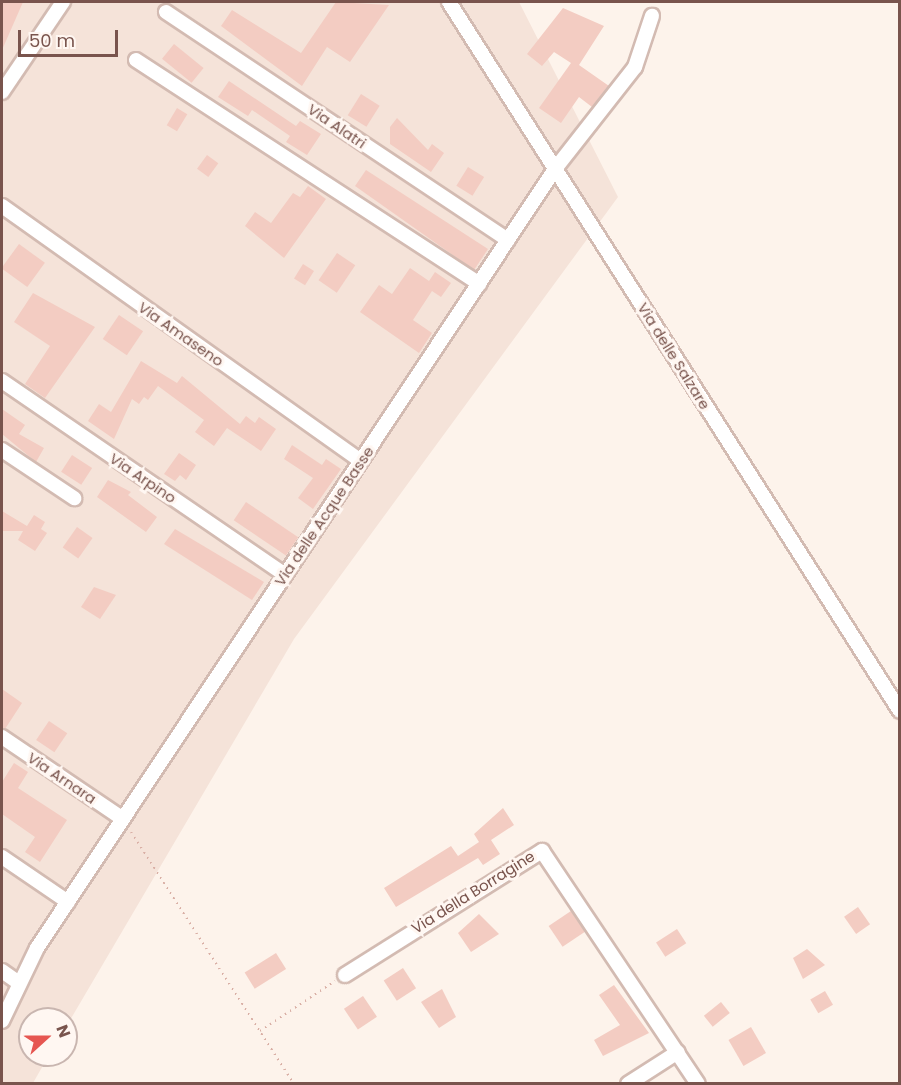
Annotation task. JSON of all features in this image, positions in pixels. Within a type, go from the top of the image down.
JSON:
[{"type":"street","points":[[2,92],[63,2]]},
{"type":"street","name":"Via delle Salzare","points":[[449,2],[900,711]]},
{"type":"street","name":"Via Alatri","points":[[166,12],[508,240]]},
{"type":"street","name":"Via delle Acque Basse","points":[[2,1022],[18,982],[68,902],[555,169],[634,67],[652,16]]},
{"type":"street","points":[[136,60],[479,284]]},
{"type":"street","name":"Via Amaseno","points":[[2,206],[361,461]]},
{"type":"street","name":"Via Arpino","points":[[2,381],[285,575]]},
{"type":"street","points":[[2,450],[74,498]]},
{"type":"street","name":"Via Arnara","points":[[2,737],[123,819]]},
{"type":"street","name":"Via della Borragine","points":[[345,975],[542,851],[698,1083]]},
{"type":"street","points":[[2,857],[68,902]]},
{"type":"street","points":[[2,970],[18,982]]},
{"type":"street","points":[[628,1083],[678,1052]]},
{"type":"path","points":[[123,819],[294,1083]]},
{"type":"path","points":[[260,1031],[345,975]]},
{"type":"shaded area","points":[[2,2],[519,2],[618,197],[294,639],[78,1007],[18,1007],[18,1067],[42,1067],[33,1083],[2,1084]]},
{"type":"building","points":[[2,2],[23,2],[2,50]]},
{"type":"building","points":[[336,2],[389,5],[350,62],[327,47],[302,86],[221,26],[232,10],[301,53]]},
{"type":"building","points":[[563,8],[604,26],[579,65],[609,86],[592,107],[579,97],[561,123],[539,108],[571,63],[554,52],[542,66],[527,54]]},
{"type":"building","points":[[174,44],[204,68],[192,83],[162,59]]},
{"type":"building","points":[[229,81],[296,126],[300,121],[321,134],[307,155],[286,142],[290,136],[252,110],[248,116],[218,97]]},
{"type":"building","points":[[361,94],[380,106],[366,127],[348,115]]},
{"type":"building","points":[[177,108],[187,114],[177,131],[167,125]]},
{"type":"building","points":[[397,118],[428,150],[432,144],[444,153],[431,172],[390,144],[390,127]]},
{"type":"building","points":[[207,155],[218,163],[208,177],[197,169]]},
{"type":"building","points":[[468,167],[484,177],[472,196],[456,186]]},
{"type":"building","points":[[366,170],[488,249],[474,270],[355,186]]},
{"type":"building","points":[[308,186],[326,199],[284,258],[245,226],[255,212],[271,223],[293,193],[300,197]]},
{"type":"building","points":[[19,244],[45,263],[27,287],[2,269]]},
{"type":"building","points":[[337,253],[355,265],[337,293],[319,280]]},
{"type":"building","points":[[303,264],[314,271],[305,285],[294,278]]},
{"type":"building","points":[[410,268],[429,281],[435,272],[451,283],[441,297],[432,291],[413,320],[432,333],[419,353],[360,312],[379,285],[392,294]]},
{"type":"building","points":[[33,293],[95,327],[45,398],[25,384],[50,346],[14,322]]},
{"type":"building","points":[[119,315],[143,331],[127,355],[103,339]]},
{"type":"building","points":[[141,361],[177,383],[182,376],[240,424],[246,416],[255,423],[259,417],[276,429],[261,451],[227,428],[214,446],[195,432],[204,420],[158,386],[148,400],[144,397],[139,404],[132,399],[114,439],[88,421],[99,404],[111,412]]},
{"type":"building","points":[[2,409],[25,425],[19,434],[44,448],[36,462],[2,434]]},
{"type":"building","points":[[292,445],[322,465],[326,459],[341,469],[313,509],[298,498],[313,478],[284,459]]},
{"type":"building","points":[[179,453],[196,465],[186,480],[180,475],[175,481],[164,474]]},
{"type":"building","points":[[72,455],[92,468],[81,485],[61,472]]},
{"type":"building","points":[[108,480],[131,492],[128,495],[157,517],[146,532],[97,497]]},
{"type":"building","points":[[246,502],[298,537],[286,555],[234,520]]},
{"type":"building","points":[[2,511],[27,526],[34,515],[45,522],[41,529],[47,533],[35,551],[18,540],[23,531],[2,531]]},
{"type":"building","points":[[77,527],[93,538],[78,558],[63,547]]},
{"type":"building","points":[[175,529],[264,582],[252,600],[164,544]]},
{"type":"building","points":[[94,587],[116,595],[100,619],[81,607]]},
{"type":"building","points":[[2,689],[22,703],[5,729],[2,728]]},
{"type":"building","points":[[49,721],[67,733],[54,752],[36,740]]},
{"type":"building","points":[[14,763],[28,772],[18,788],[67,820],[40,862],[25,852],[35,837],[2,814],[2,782]]},
{"type":"building","points":[[503,808],[514,825],[491,840],[500,854],[483,865],[478,858],[396,907],[384,888],[451,846],[458,856],[479,842],[474,834]]},
{"type":"building","points":[[858,907],[870,924],[856,934],[844,917]]},
{"type":"building","points":[[571,911],[585,932],[563,947],[549,926]]},
{"type":"building","points":[[479,914],[499,934],[471,952],[458,933]]},
{"type":"building","points":[[677,929],[686,943],[665,957],[656,943]]},
{"type":"building","points":[[807,949],[825,965],[803,979],[793,958]]},
{"type":"building","points":[[276,953],[286,969],[255,989],[245,973]]},
{"type":"building","points":[[403,968],[416,988],[397,1001],[384,981]]},
{"type":"building","points":[[614,985],[649,1033],[603,1056],[594,1040],[620,1025],[599,995]]},
{"type":"building","points":[[442,989],[456,1017],[439,1028],[421,1002]]},
{"type":"building","points":[[825,991],[833,1005],[818,1013],[810,999]]},
{"type":"building","points":[[363,996],[377,1017],[358,1030],[344,1009]]},
{"type":"building","points":[[721,1002],[730,1013],[713,1027],[704,1016]]},
{"type":"building","points":[[751,1027],[766,1053],[743,1066],[728,1040]]}]
